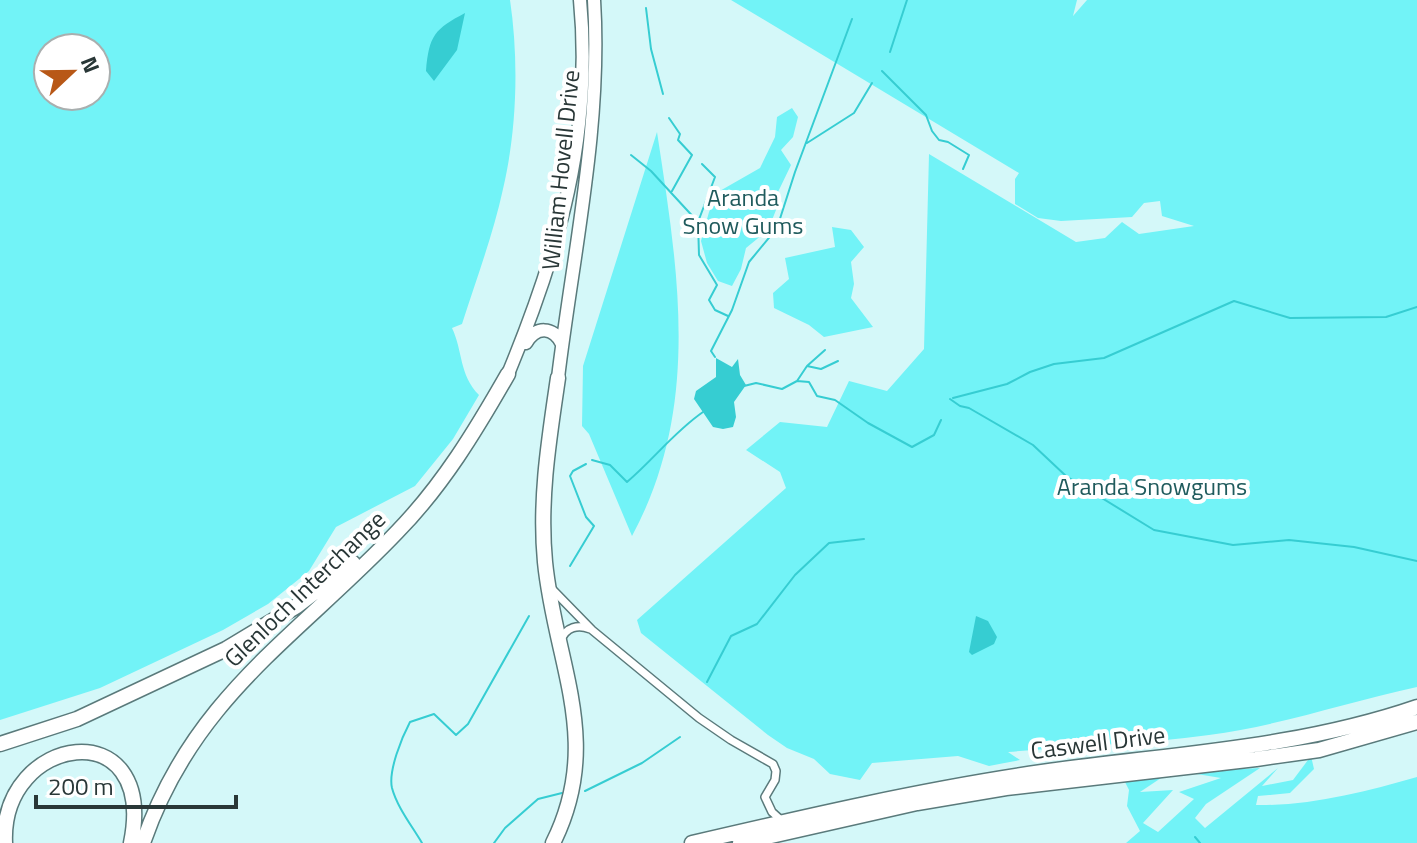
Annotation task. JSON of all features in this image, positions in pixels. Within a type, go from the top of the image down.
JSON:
[{"type":"highway","name":"Glenloch Interchange","points":[[143,843],[163,794],[199,732],[245,676],[399,530],[465,448],[508,374]]},
{"type":"highway","points":[[553,843],[570,801],[577,754],[575,717],[547,580],[542,514],[558,378]]},
{"type":"highway","points":[[0,744],[77,719],[226,649],[297,606],[347,569],[406,514],[465,448]]},
{"type":"highway","points":[[226,649],[256,642],[280,643]]},
{"type":"highway","name":"Caswell Drive","points":[[783,821],[1008,777],[1288,741],[1417,707]]},
{"type":"highway","name":"Caswell Drive","points":[[867,814],[949,797],[1069,780],[1288,755],[1349,742],[1417,722]]},
{"type":"highway","points":[[5,843],[0,817],[7,788],[31,762],[66,750],[95,756],[120,775],[133,804],[135,820],[131,843]]},
{"type":"highway","points":[[740,843],[867,814]]},
{"type":"highway","points":[[766,843],[836,826],[867,814]]},
{"type":"highway","points":[[692,843],[783,821]]},
{"type":"main road","name":"William Hovell Drive","points":[[508,374],[544,284],[568,200],[583,84],[580,0]]},
{"type":"main road","name":"William Hovell Drive","points":[[562,344],[591,134],[595,75],[594,0]]},
{"type":"main road","points":[[508,374],[535,332],[550,332],[562,344],[558,378]]},
{"type":"street","points":[[547,580],[561,601],[592,630],[707,724],[773,764],[775,780],[765,797],[772,812],[783,821]]},
{"type":"street","points":[[561,647],[562,637],[571,628],[581,626],[592,630]]},
{"type":"green space","points":[[0,0],[510,0],[515,47],[515,95],[508,166],[494,223],[462,324],[452,328],[468,379],[479,395],[453,439],[415,486],[336,527],[309,571],[268,604],[223,630],[100,688],[0,720]]},
{"type":"green space","name":"Aranda Snowgums","points":[[731,0],[1077,0],[1073,16],[1087,0],[1417,0],[1417,687],[1235,731],[1159,741],[1008,752],[1020,760],[989,766],[958,756],[872,763],[860,780],[830,774],[814,759],[787,748],[641,633],[637,620],[786,488],[780,472],[746,450],[780,422],[827,427],[849,381],[887,391],[924,349],[929,154],[1076,242],[1105,238],[1122,222],[1139,234],[1194,226],[1162,216],[1160,201],[1144,203],[1132,217],[1061,221],[1038,218],[1015,204],[1015,179],[1019,173]]},
{"type":"green space","name":"Aranda Snow Gums","points":[[792,108],[798,117],[793,137],[781,150],[791,165],[778,192],[776,210],[768,230],[746,248],[741,269],[732,286],[718,281],[707,263],[701,241],[709,212],[718,192],[760,168],[775,137],[777,117]]},
{"type":"green space","points":[[657,132],[677,286],[679,337],[676,387],[668,437],[654,487],[632,536],[589,434],[582,426],[583,366]]},
{"type":"green space","points":[[832,227],[851,230],[864,247],[851,262],[854,284],[851,298],[873,327],[824,337],[809,325],[774,308],[773,293],[789,279],[785,258],[835,247]]},
{"type":"green space","points":[[1311,756],[1314,769],[1290,793],[1258,796],[1256,805],[1317,801],[1417,777],[1417,843],[1126,843],[1140,831],[1127,806],[1129,790],[1125,782],[1167,774],[1140,792],[1173,790],[1143,823],[1158,832],[1194,799],[1179,792],[1221,778],[1185,772],[1260,768],[1206,804],[1195,818],[1205,828],[1278,768],[1262,786],[1293,780]]},
{"type":"shaded area","points":[[465,13],[457,50],[434,81],[426,71],[435,34]]},
{"type":"shaded area","points":[[716,358],[732,367],[738,359],[740,375],[746,385],[734,402],[736,417],[733,427],[723,429],[713,427],[694,399],[696,391],[716,377]]},
{"type":"shaded area","points":[[976,616],[988,621],[997,637],[994,644],[972,655],[969,652]]},
{"type":"waterway","points":[[890,52],[907,0]]},
{"type":"waterway","points":[[646,8],[651,49],[663,94]]},
{"type":"waterway","points":[[715,357],[711,351],[732,310],[749,262],[777,228],[852,19]]},
{"type":"waterway","points":[[882,71],[926,115],[939,140],[969,155],[963,169]]},
{"type":"waterway","points":[[807,143],[854,113],[872,83]]},
{"type":"waterway","points":[[669,118],[680,134],[678,140],[692,155],[672,191]]},
{"type":"waterway","points":[[631,155],[651,171],[698,222],[699,255],[717,285],[709,300],[715,310],[728,316]]},
{"type":"waterway","points":[[698,222],[715,177],[702,164]]},
{"type":"waterway","points":[[953,398],[1007,384],[1054,364],[1104,358],[1234,301],[1290,318],[1386,317],[1417,307]]},
{"type":"waterway","points":[[797,381],[807,366],[825,350]]},
{"type":"waterway","points":[[807,366],[821,369],[838,361]]},
{"type":"waterway","points":[[744,386],[756,383],[782,389],[797,381],[809,382],[817,396],[835,400],[868,423],[912,447],[934,435],[941,420]]},
{"type":"waterway","points":[[950,399],[1033,445],[1066,476],[1154,530],[1233,545],[1289,540],[1354,547],[1417,561]]},
{"type":"waterway","points":[[592,460],[610,465],[627,482],[703,412]]},
{"type":"waterway","points":[[570,566],[594,526],[586,517],[570,476],[586,464]]},
{"type":"waterway","points":[[707,682],[731,636],[757,624],[795,575],[829,543],[864,539]]},
{"type":"waterway","points":[[422,843],[401,809],[391,781],[407,728],[410,722],[434,714],[456,735],[468,724],[529,616]]},
{"type":"waterway","points":[[585,791],[642,763],[680,737]]},
{"type":"waterway","points":[[494,843],[505,828],[538,799],[562,793]]},
{"type":"waterway","points":[[1195,837],[1200,843]]}]
